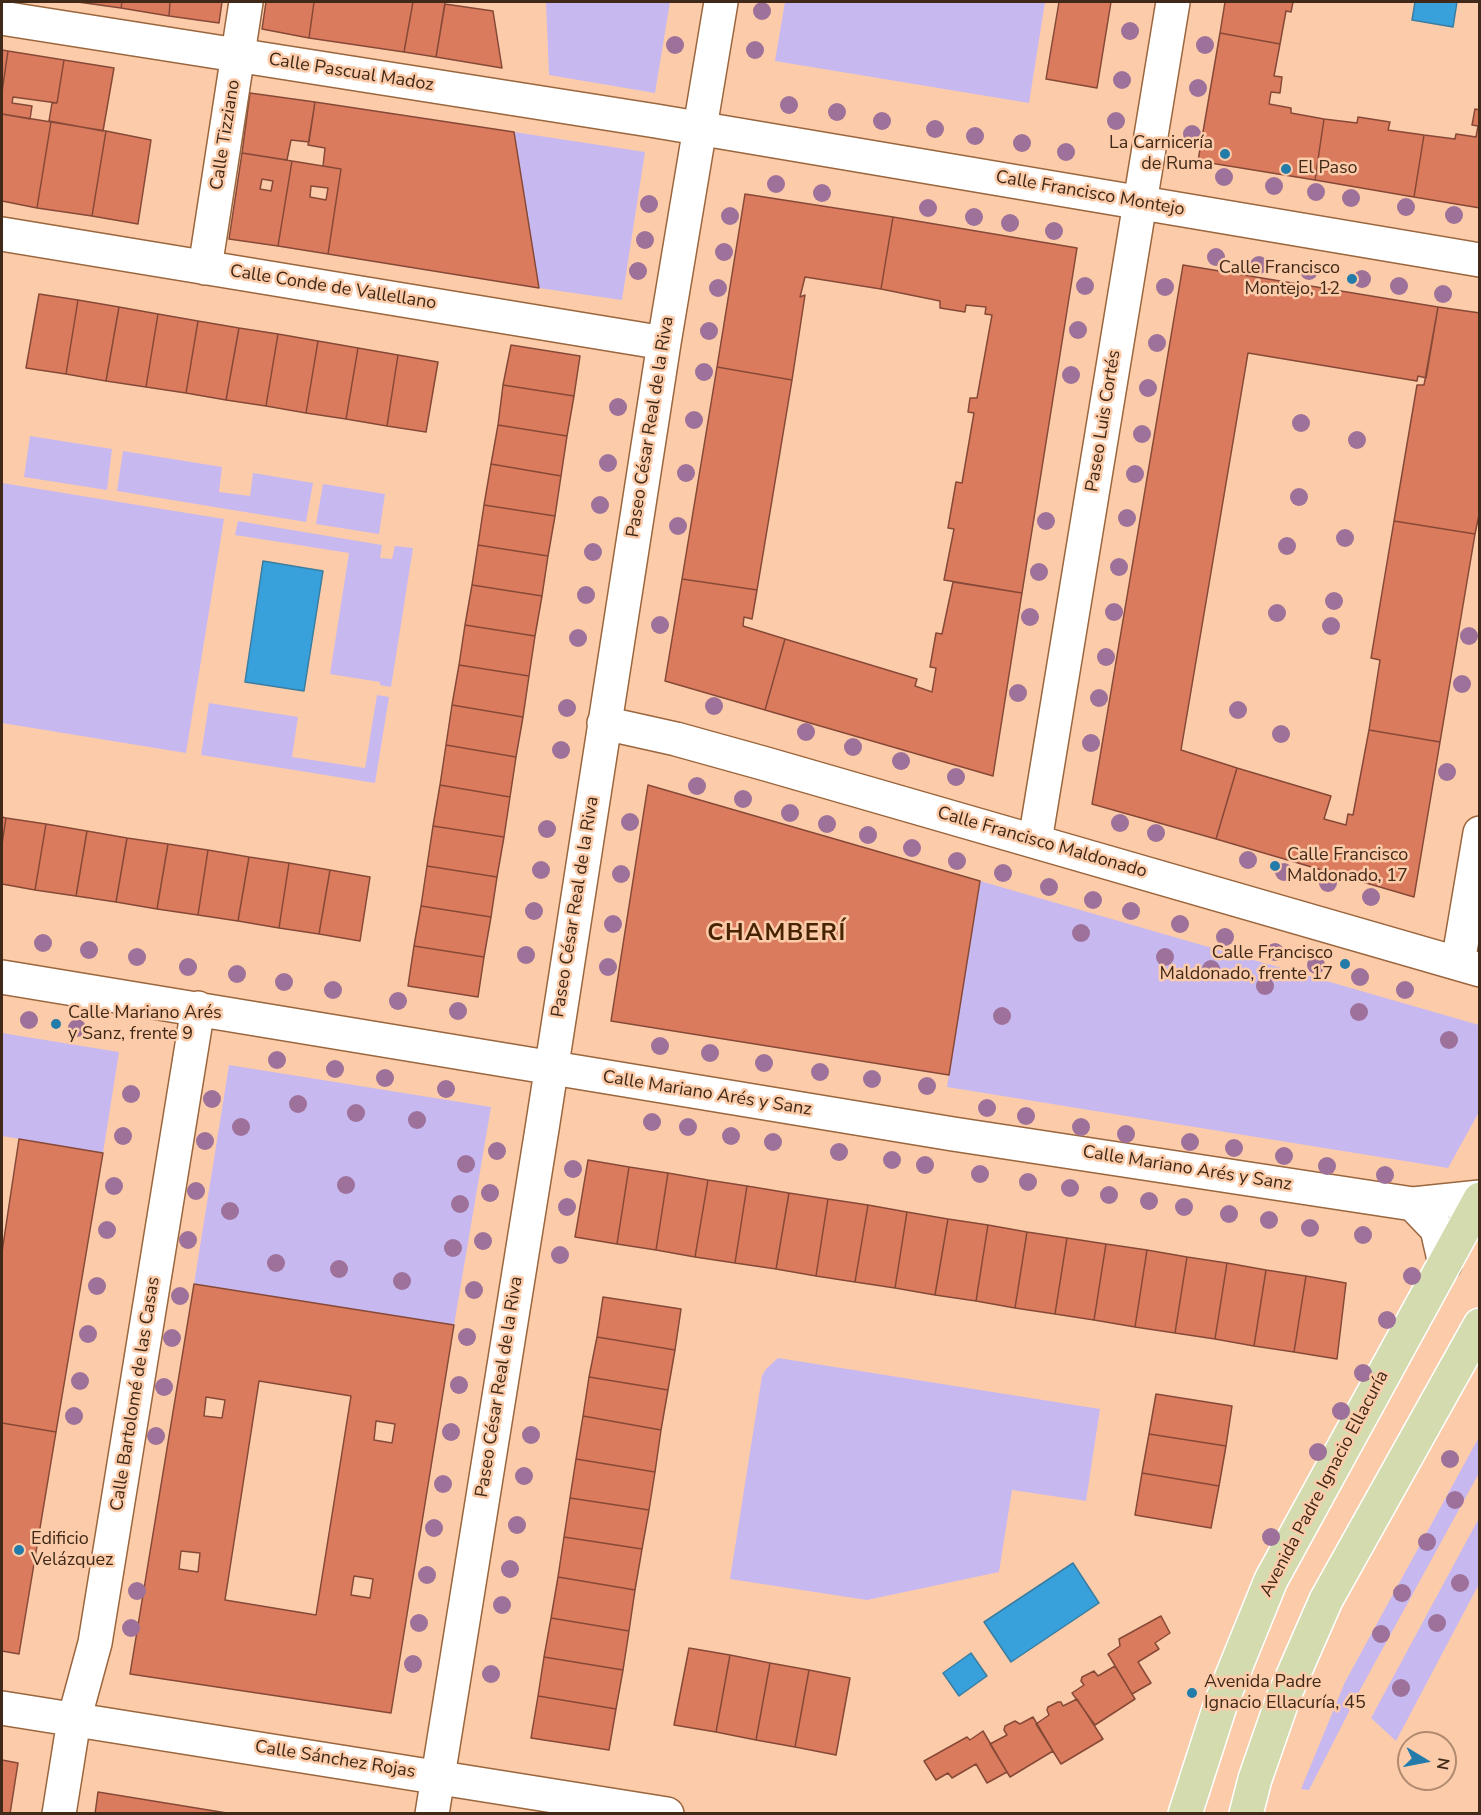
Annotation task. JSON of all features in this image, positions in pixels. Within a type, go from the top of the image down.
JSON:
[{"type":"main road","name":"Avenida Padre Ignacio Ellacuría","points":[[1185,1814],[1224,1694],[1271,1580],[1479,1198]]},
{"type":"main road","points":[[1246,1814],[1255,1779],[1284,1696],[1326,1600],[1479,1325]]},
{"type":"street","name":"Calle Tizziano","points":[[206,268],[246,2]]},
{"type":"street","name":"Paseo César Real de la Riva","points":[[432,1814],[664,343],[722,2]]},
{"type":"street","name":"Paseo Luis Cortés","points":[[1035,841],[1173,2]]},
{"type":"street","name":"Calle Pascual Madoz","points":[[2,18],[700,128]]},
{"type":"street","name":"Calle Francisco Montejo","points":[[700,128],[1479,260]]},
{"type":"street","name":"Calle Conde de Vallellano","points":[[2,234],[664,343]]},
{"type":"street","name":"Calle Francisco Maldonado","points":[[604,723],[676,738],[1469,967]]},
{"type":"street","points":[[1469,967],[1479,833]]},
{"type":"street","name":"Calle Mariano Arés y Sanz","points":[[2,977],[953,1134],[1413,1204],[1479,1198]]},
{"type":"street","name":"Calle Bartolomé de las Casas","points":[[59,1814],[74,1720],[96,1643],[198,1008]]},
{"type":"street","points":[[1413,1204],[1437,1229],[1445,1264]]},
{"type":"street","name":"Calle Sánchez Rojas","points":[[2,1708],[667,1814]]},
{"type":"shaded area","points":[[546,2],[670,2],[655,93],[549,75]]},
{"type":"shaded area","points":[[785,2],[1045,2],[1029,103],[775,61]]},
{"type":"shaded area","points":[[514,132],[645,152],[622,300],[539,288]]},
{"type":"shaded area","points":[[30,436],[112,449],[107,490],[24,477]]},
{"type":"shaded area","points":[[123,451],[222,467],[219,492],[250,496],[253,473],[313,483],[306,522],[117,491]]},
{"type":"shaded area","points":[[2,483],[224,519],[186,753],[2,723]]},
{"type":"shaded area","points":[[323,484],[385,494],[379,534],[316,524]]},
{"type":"shaded area","points":[[238,521],[382,545],[380,558],[392,559],[395,546],[413,548],[391,687],[380,685],[380,682],[330,674],[349,553],[235,535]]},
{"type":"shaded area","points":[[377,695],[389,697],[375,783],[201,755],[209,703],[298,717],[292,757],[365,768]]},
{"type":"shaded area","points":[[980,881],[1479,1025],[1479,1112],[1448,1168],[947,1087]]},
{"type":"shaded area","points":[[2,1033],[119,1052],[103,1153],[2,1136]]},
{"type":"shaded area","points":[[229,1065],[491,1107],[454,1325],[194,1284]]},
{"type":"shaded area","points":[[778,1358],[1100,1409],[1086,1501],[1012,1490],[999,1572],[867,1600],[730,1579],[762,1376]]},
{"type":"shaded area","points":[[1479,1437],[1479,1473],[1360,1690],[1309,1790],[1301,1789],[1345,1682]]},
{"type":"shaded area","points":[[1479,1518],[1479,1584],[1401,1731],[1397,1731],[1396,1741],[1371,1718]]},
{"type":"water","points":[[1415,2],[1457,2],[1453,27],[1412,20]]},
{"type":"water","points":[[263,561],[323,571],[304,691],[245,682]]},
{"type":"water","points":[[1073,1563],[1099,1603],[1011,1662],[984,1622]]},
{"type":"water","points":[[971,1653],[987,1676],[959,1696],[943,1673]]},
{"type":"building","points":[[78,2],[122,2],[121,8]]},
{"type":"building","points":[[122,2],[170,2],[169,16],[121,8]]},
{"type":"building","points":[[170,2],[222,2],[219,23],[169,16]]},
{"type":"building","points":[[266,2],[314,2],[309,38],[262,29]]},
{"type":"building","points":[[314,2],[413,2],[404,52],[309,38]]},
{"type":"building","points":[[413,2],[445,2],[436,57],[404,52]]},
{"type":"building","points":[[1059,2],[1111,2],[1097,88],[1046,79]]},
{"type":"building","points":[[1225,2],[1293,2],[1291,12],[1286,11],[1280,44],[1220,33]]},
{"type":"building","points":[[445,4],[493,11],[502,68],[436,57]]},
{"type":"building","points":[[1220,33],[1280,44],[1274,76],[1282,77],[1280,93],[1271,92],[1269,104],[1291,108],[1291,113],[1324,119],[1315,180],[1198,161]]},
{"type":"building","points":[[2,50],[8,51],[2,92]]},
{"type":"building","points":[[8,51],[64,60],[57,103],[13,97],[12,103],[32,106],[30,119],[2,114],[2,92]]},
{"type":"building","points":[[64,60],[114,68],[103,131],[49,121],[52,103],[57,103]]},
{"type":"building","points":[[250,93],[315,102],[309,142],[291,140],[287,160],[242,153]]},
{"type":"building","points":[[315,102],[514,132],[539,288],[328,254],[341,169],[323,166],[325,148],[308,145]]},
{"type":"building","points":[[1475,109],[1480,110],[1480,208],[1414,197],[1424,135],[1455,139],[1456,134],[1476,137],[1478,126],[1472,125]]},
{"type":"building","points":[[2,114],[51,122],[37,208],[2,201]]},
{"type":"building","points":[[1358,117],[1390,122],[1388,130],[1424,135],[1414,197],[1315,180],[1324,119],[1357,123]]},
{"type":"building","points":[[51,122],[106,131],[92,216],[37,208]]},
{"type":"building","points":[[106,131],[151,140],[138,224],[92,216]]},
{"type":"building","points":[[242,153],[292,161],[278,246],[229,239]],"holes":[[[262,179],[273,181],[271,191],[260,189]]]},
{"type":"building","points":[[292,161],[341,169],[328,254],[278,246]],"holes":[[[311,186],[328,188],[326,200],[310,197]]]},
{"type":"building","points":[[745,194],[893,217],[881,289],[805,277],[800,297],[805,295],[792,380],[717,367]]},
{"type":"building","points":[[893,217],[1077,248],[1022,593],[944,580],[954,529],[948,528],[956,482],[962,483],[974,413],[968,412],[970,398],[977,398],[992,315],[985,314],[986,307],[966,305],[965,312],[940,308],[940,301],[881,289]]},
{"type":"building","points":[[1183,265],[1438,307],[1426,378],[1418,376],[1417,381],[1248,353],[1181,750],[1237,768],[1216,839],[1092,804]]},
{"type":"building","points":[[39,294],[78,300],[66,374],[26,368]]},
{"type":"building","points":[[78,300],[119,307],[106,381],[66,374]]},
{"type":"building","points":[[119,307],[158,314],[146,387],[106,381]]},
{"type":"building","points":[[1438,307],[1480,313],[1480,510],[1475,534],[1394,521],[1417,385],[1424,385]]},
{"type":"building","points":[[158,314],[198,321],[186,393],[146,387]]},
{"type":"building","points":[[198,321],[239,328],[226,400],[186,393]]},
{"type":"building","points":[[239,328],[278,334],[266,406],[226,400]]},
{"type":"building","points":[[278,334],[318,341],[306,413],[266,406]]},
{"type":"building","points":[[318,341],[358,348],[346,419],[306,413]]},
{"type":"building","points":[[511,345],[580,356],[574,396],[503,385]]},
{"type":"building","points":[[358,348],[398,355],[387,426],[346,419]]},
{"type":"building","points":[[398,355],[438,362],[426,432],[387,426]]},
{"type":"building","points":[[717,367],[792,380],[757,590],[682,579]]},
{"type":"building","points":[[503,385],[574,396],[567,436],[498,425]]},
{"type":"building","points":[[498,425],[567,436],[561,476],[491,464]]},
{"type":"building","points":[[491,464],[561,476],[555,516],[484,505]]},
{"type":"building","points":[[484,505],[555,516],[548,556],[478,545]]},
{"type":"building","points":[[1394,521],[1475,534],[1440,742],[1369,730],[1380,660],[1371,658]]},
{"type":"building","points":[[478,545],[548,556],[542,596],[472,585]]},
{"type":"building","points":[[682,579],[757,590],[752,619],[744,617],[743,626],[785,639],[765,710],[665,681]]},
{"type":"building","points":[[953,582],[1022,593],[993,776],[765,710],[785,639],[917,679],[915,686],[932,692],[936,668],[930,667],[936,633],[942,634]]},
{"type":"building","points":[[472,585],[542,596],[535,636],[465,625]]},
{"type":"building","points":[[465,625],[535,636],[529,676],[459,665]]},
{"type":"building","points":[[459,665],[529,676],[523,717],[452,705]]},
{"type":"building","points":[[452,705],[523,717],[516,757],[446,745]]},
{"type":"building","points":[[1369,730],[1440,742],[1414,897],[1216,839],[1237,768],[1331,796],[1324,819],[1346,825],[1348,814],[1353,815]]},
{"type":"building","points":[[446,745],[516,757],[510,797],[440,785]]},
{"type":"building","points":[[440,785],[510,797],[504,837],[433,826]]},
{"type":"building","points":[[648,785],[980,881],[949,1075],[611,1021]]},
{"type":"building","points":[[2,817],[6,818],[2,844]]},
{"type":"building","points":[[6,818],[46,824],[35,890],[2,884],[2,844]]},
{"type":"building","points":[[46,824],[87,831],[76,896],[35,890]]},
{"type":"building","points":[[433,826],[504,837],[497,877],[427,866]]},
{"type":"building","points":[[87,831],[127,838],[116,902],[76,896]]},
{"type":"building","points":[[127,838],[168,844],[157,909],[116,902]]},
{"type":"building","points":[[168,844],[208,850],[198,915],[157,909]]},
{"type":"building","points":[[208,850],[249,857],[238,921],[198,915]]},
{"type":"building","points":[[249,857],[289,863],[279,928],[238,921]]},
{"type":"building","points":[[289,863],[330,870],[319,934],[279,928]]},
{"type":"building","points":[[427,866],[497,877],[491,917],[421,906]]},
{"type":"building","points":[[330,870],[370,877],[360,941],[319,934]]},
{"type":"building","points":[[421,906],[491,917],[484,957],[414,946]]},
{"type":"building","points":[[414,946],[484,957],[478,997],[408,986]]},
{"type":"building","points":[[19,1139],[103,1153],[56,1432],[2,1423],[2,1252]]},
{"type":"building","points":[[588,1160],[629,1167],[617,1244],[575,1237]]},
{"type":"building","points":[[629,1167],[668,1173],[656,1250],[617,1244]]},
{"type":"building","points":[[668,1173],[708,1180],[695,1257],[656,1250]]},
{"type":"building","points":[[708,1180],[747,1186],[735,1263],[695,1257]]},
{"type":"building","points":[[747,1186],[789,1193],[776,1269],[735,1263]]},
{"type":"building","points":[[789,1193],[828,1199],[816,1276],[776,1269]]},
{"type":"building","points":[[828,1199],[868,1205],[855,1282],[816,1276]]},
{"type":"building","points":[[868,1205],[907,1212],[895,1288],[855,1282]]},
{"type":"building","points":[[907,1212],[948,1219],[935,1295],[895,1288]]},
{"type":"building","points":[[948,1219],[988,1225],[976,1301],[935,1295]]},
{"type":"building","points":[[988,1225],[1027,1232],[1015,1308],[976,1301]]},
{"type":"building","points":[[1027,1232],[1067,1238],[1055,1314],[1015,1308]]},
{"type":"building","points":[[1067,1238],[1106,1244],[1094,1320],[1055,1314]]},
{"type":"building","points":[[1106,1244],[1147,1250],[1135,1327],[1094,1320]]},
{"type":"building","points":[[1147,1250],[1187,1257],[1175,1333],[1135,1327]]},
{"type":"building","points":[[1187,1257],[1227,1263],[1215,1339],[1175,1333]]},
{"type":"building","points":[[1227,1263],[1266,1270],[1254,1346],[1215,1339]]},
{"type":"building","points":[[1266,1270],[1306,1276],[1294,1352],[1254,1346]]},
{"type":"building","points":[[1306,1276],[1346,1283],[1337,1359],[1294,1352]]},
{"type":"building","points":[[194,1284],[454,1325],[391,1713],[130,1674]],"holes":[[[259,1381],[351,1396],[316,1615],[225,1600]],[[206,1397],[225,1400],[222,1418],[204,1416]],[[376,1421],[395,1424],[392,1443],[374,1440]],[[181,1551],[200,1553],[198,1572],[179,1569]],[[354,1576],[373,1579],[370,1598],[351,1595]]]},
{"type":"building","points":[[603,1297],[681,1309],[675,1350],[597,1337]]},
{"type":"building","points":[[597,1337],[675,1350],[668,1390],[589,1377]]},
{"type":"building","points":[[589,1377],[668,1390],[661,1430],[583,1416]]},
{"type":"building","points":[[1156,1394],[1232,1406],[1226,1446],[1149,1434]]},
{"type":"building","points":[[583,1416],[661,1430],[655,1472],[576,1459]]},
{"type":"building","name":"Edificio Velázquez","points":[[2,1423],[56,1432],[19,1654],[2,1651]]},
{"type":"building","points":[[1149,1434],[1226,1446],[1219,1486],[1142,1473]]},
{"type":"building","points":[[576,1459],[655,1472],[649,1510],[570,1498]]},
{"type":"building","points":[[1142,1473],[1219,1486],[1211,1528],[1135,1515]]},
{"type":"building","points":[[570,1498],[649,1510],[642,1549],[564,1537]]},
{"type":"building","points":[[564,1537],[642,1549],[635,1590],[558,1577]]},
{"type":"building","points":[[558,1577],[635,1590],[629,1631],[551,1618]]},
{"type":"building","points":[[1161,1616],[1170,1633],[1155,1643],[1159,1649],[1138,1662],[1151,1683],[1132,1694],[1108,1654],[1120,1646],[1119,1639]]},
{"type":"building","points":[[551,1618],[629,1631],[623,1670],[544,1657]]},
{"type":"building","points":[[689,1648],[730,1655],[716,1732],[674,1725]]},
{"type":"building","points":[[730,1655],[770,1663],[756,1740],[716,1732]]},
{"type":"building","points":[[544,1657],[623,1670],[616,1709],[538,1696]]},
{"type":"building","points":[[770,1663],[809,1670],[795,1747],[756,1740]]},
{"type":"building","points":[[1115,1666],[1135,1699],[1095,1725],[1072,1693],[1084,1685],[1081,1681],[1082,1677],[1094,1671],[1098,1676]]},
{"type":"building","points":[[809,1670],[850,1678],[836,1755],[795,1747]]},
{"type":"building","points":[[538,1696],[616,1709],[609,1750],[531,1738]]},
{"type":"building","points":[[1077,1699],[1103,1739],[1061,1764],[1036,1724],[1049,1715],[1048,1707],[1058,1702],[1061,1702],[1063,1706]]},
{"type":"building","points":[[1033,1717],[1053,1751],[1010,1777],[990,1744],[1007,1735],[1004,1730],[1005,1726],[1015,1721],[1020,1724]]},
{"type":"building","points":[[983,1731],[1007,1772],[987,1783],[976,1764],[952,1778],[948,1773],[936,1780],[924,1761],[967,1737],[970,1740]]},
{"type":"building","points":[[2,1760],[18,1763],[10,1814],[2,1814]]},
{"type":"building","points":[[98,1792],[233,1814],[95,1814]]},
{"type":"place","name":"La Carnicería de Ruma","points":[[1225,154]]},
{"type":"place","name":"El Paso","points":[[1286,169]]},
{"type":"place","name":"Calle Francisco Montejo, 12","points":[[1352,279]]},
{"type":"place","name":"Calle Francisco Maldonado, 17","points":[[1275,866]]},
{"type":"place","name":"Calle Francisco Maldonado, frente 17","points":[[1345,964]]},
{"type":"place","name":"Calle Mariano Arés y Sanz, frente 9","points":[[56,1024]]},
{"type":"place","name":"Edificio Velázquez","points":[[19,1550]]},
{"type":"place","name":"Avenida Padre Ignacio Ellacuría, 45","points":[[1192,1693]]},
{"type":"district","name":"CHAMBERÍ","points":[[777,934]]}]
